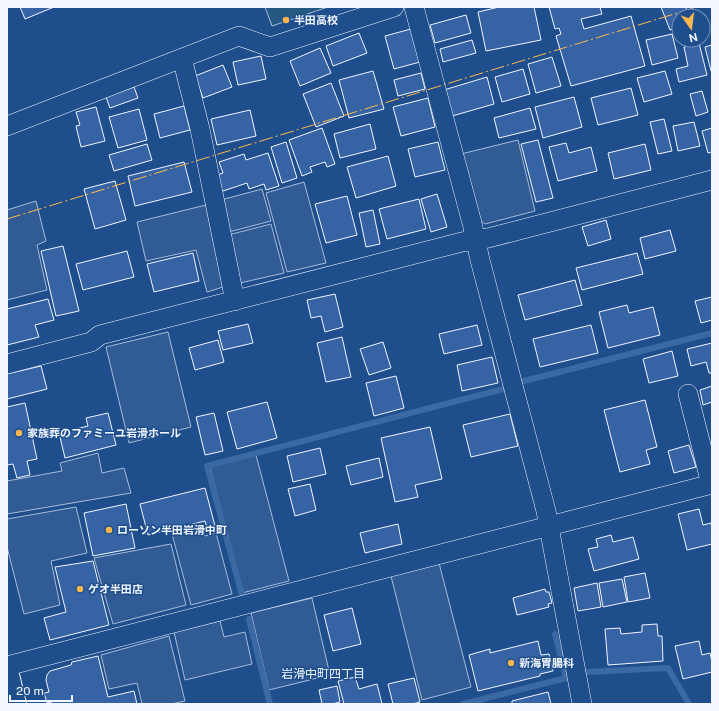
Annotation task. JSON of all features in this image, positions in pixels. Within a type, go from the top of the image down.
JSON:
[{"type":"main road","points":[[7,671],[15,704]]},
{"type":"street","points":[[7,126],[239,36],[270,47],[394,7]]},
{"type":"street","points":[[414,7],[546,511],[582,704]]},
{"type":"street","points":[[182,58],[200,129],[235,301]]},
{"type":"street","points":[[7,364],[90,342],[100,335],[462,242],[488,238],[712,180]]},
{"type":"street","points":[[7,666],[712,484],[688,394]]},
{"type":"shaded area","points":[[265,7],[328,7],[272,26]]},
{"type":"shaded area","points":[[518,140],[535,211],[485,224],[476,217],[461,154]]},
{"type":"shaded area","points":[[304,182],[326,263],[287,272],[266,193]]},
{"type":"shaded area","points":[[262,189],[271,221],[225,233],[217,201]]},
{"type":"shaded area","points":[[36,201],[46,241],[37,245],[47,290],[7,300],[7,210]]},
{"type":"shaded area","points":[[206,205],[223,287],[207,292],[196,250],[146,261],[137,222]]},
{"type":"shaded area","points":[[271,224],[284,273],[240,283],[228,235]]},
{"type":"shaded area","points":[[168,332],[191,427],[129,443],[106,347]]},
{"type":"shaded area","points":[[98,453],[102,473],[124,468],[131,493],[7,514],[7,481],[62,471],[60,463]]},
{"type":"shaded area","points":[[256,455],[289,581],[242,593],[210,467]]},
{"type":"shaded area","points":[[76,507],[87,553],[51,561],[60,605],[24,614],[7,547],[7,519]]},
{"type":"shaded area","points":[[202,527],[205,536],[216,533],[232,594],[191,605],[172,534]]},
{"type":"shaded area","points":[[171,544],[186,605],[113,624],[94,558]]},
{"type":"shaded area","points":[[439,563],[471,687],[422,700],[391,576]]},
{"type":"shaded area","points":[[312,598],[330,675],[269,690],[251,613]]},
{"type":"shaded area","points":[[220,621],[224,637],[245,632],[252,664],[185,680],[174,632]]},
{"type":"shaded area","points":[[169,636],[185,701],[171,704],[142,704],[137,683],[109,689],[101,655]]},
{"type":"building","points":[[20,7],[54,7],[25,19]]},
{"type":"building","points":[[499,7],[534,7],[541,40],[486,51],[478,12]]},
{"type":"building","points":[[549,7],[600,7],[602,14],[581,19],[584,29],[631,16],[645,66],[571,86],[556,36],[561,34],[559,28],[555,29]]},
{"type":"building","points":[[661,7],[686,7],[671,8],[670,30]]},
{"type":"building","points":[[466,15],[471,33],[435,43],[430,25]]},
{"type":"building","points":[[411,29],[420,62],[394,69],[385,36]]},
{"type":"building","points":[[359,33],[367,53],[333,66],[326,46]]},
{"type":"building","points":[[671,34],[671,48],[676,48],[678,58],[652,65],[646,40]]},
{"type":"building","points":[[472,40],[476,53],[443,62],[440,49]]},
{"type":"building","points":[[712,45],[711,71],[705,48],[711,48]]},
{"type":"building","points":[[320,48],[331,73],[300,86],[290,61]]},
{"type":"building","points":[[684,48],[700,48],[707,75],[679,82],[676,69],[688,66]]},
{"type":"building","points":[[261,56],[266,79],[238,85],[233,62]]},
{"type":"building","points":[[552,57],[561,86],[536,93],[528,64]]},
{"type":"building","points":[[223,65],[232,87],[203,98],[195,76]]},
{"type":"building","points":[[523,69],[530,94],[502,102],[495,77]]},
{"type":"building","points":[[373,71],[384,109],[349,118],[339,80]]},
{"type":"building","points":[[665,71],[672,94],[644,102],[637,78]]},
{"type":"building","points":[[421,73],[425,89],[398,96],[394,80]]},
{"type":"building","points":[[487,77],[494,104],[452,116],[444,90]]},
{"type":"building","points":[[331,83],[344,116],[316,127],[303,94]]},
{"type":"building","points":[[134,87],[138,98],[110,108],[106,97]]},
{"type":"building","points":[[631,88],[638,115],[598,125],[591,98]]},
{"type":"building","points":[[702,91],[708,112],[696,116],[690,94]]},
{"type":"building","points":[[574,97],[582,127],[543,138],[535,107]]},
{"type":"building","points":[[428,98],[435,127],[401,136],[393,107]]},
{"type":"building","points":[[184,106],[190,130],[160,138],[154,114]]},
{"type":"building","points":[[96,107],[105,141],[81,147],[76,126],[80,125],[76,112]]},
{"type":"building","points":[[530,108],[536,129],[499,138],[494,118]]},
{"type":"building","points":[[139,109],[147,140],[118,148],[109,117]]},
{"type":"building","points":[[250,110],[256,136],[217,145],[211,119]]},
{"type":"building","points":[[664,119],[672,151],[658,154],[650,122]]},
{"type":"building","points":[[694,122],[700,146],[678,151],[673,126]]},
{"type":"building","points":[[370,124],[376,149],[340,158],[334,134]]},
{"type":"building","points":[[322,128],[335,164],[327,167],[325,162],[310,167],[312,172],[302,176],[289,140]]},
{"type":"building","points":[[712,128],[712,152],[708,153],[702,131]]},
{"type":"building","points":[[538,140],[553,198],[536,202],[521,144]]},
{"type":"building","points":[[286,142],[297,178],[282,183],[271,147]]},
{"type":"building","points":[[438,142],[445,170],[415,177],[408,149]]},
{"type":"building","points":[[566,143],[569,153],[591,147],[597,171],[558,181],[549,147]]},
{"type":"building","points":[[147,144],[152,160],[114,171],[109,155]]},
{"type":"building","points":[[645,144],[651,170],[614,179],[608,153]]},
{"type":"building","points":[[268,153],[279,186],[266,190],[264,184],[249,189],[247,183],[220,192],[214,176],[223,173],[219,162],[244,154],[246,160]]},
{"type":"building","points":[[388,156],[396,186],[356,198],[347,167]]},
{"type":"building","points":[[184,162],[192,192],[135,206],[128,176]]},
{"type":"building","points":[[115,181],[126,220],[95,229],[84,189]]},
{"type":"building","points":[[437,194],[447,227],[431,232],[421,199]]},
{"type":"building","points":[[347,196],[357,235],[326,243],[315,204]]},
{"type":"building","points":[[419,199],[426,229],[387,239],[379,209]]},
{"type":"building","points":[[373,210],[380,244],[366,247],[359,213]]},
{"type":"building","points":[[606,220],[611,239],[588,246],[582,227]]},
{"type":"building","points":[[670,230],[676,251],[645,259],[640,238]]},
{"type":"building","points":[[63,246],[79,311],[56,316],[41,251]]},
{"type":"building","points":[[127,251],[134,277],[83,290],[76,264]]},
{"type":"building","points":[[193,253],[199,281],[154,292],[147,264]]},
{"type":"building","points":[[637,253],[643,274],[582,290],[576,268]]},
{"type":"building","points":[[575,280],[582,305],[525,320],[518,295]]},
{"type":"building","points":[[335,294],[343,327],[325,332],[321,316],[311,318],[307,300]]},
{"type":"building","points":[[712,297],[712,320],[701,323],[695,301]]},
{"type":"building","points":[[48,299],[54,320],[35,325],[39,337],[7,345],[7,309]]},
{"type":"building","points":[[627,305],[629,313],[653,307],[660,335],[608,348],[599,312]]},
{"type":"building","points":[[248,324],[253,343],[223,350],[218,331]]},
{"type":"building","points":[[477,325],[482,345],[444,354],[439,334]]},
{"type":"building","points":[[591,325],[598,353],[540,367],[533,339]]},
{"type":"building","points":[[342,337],[351,377],[326,382],[317,343]]},
{"type":"building","points":[[218,340],[224,362],[195,370],[189,348]]},
{"type":"building","points":[[383,342],[391,368],[369,375],[360,349]]},
{"type":"building","points":[[712,343],[712,373],[709,373],[706,362],[691,366],[687,349]]},
{"type":"building","points":[[672,351],[678,376],[649,383],[643,359]]},
{"type":"building","points":[[492,357],[498,383],[462,391],[457,365]]},
{"type":"building","points":[[41,366],[47,389],[7,399],[7,374]]},
{"type":"building","points":[[396,376],[404,408],[374,416],[366,383]]},
{"type":"building","points":[[712,386],[712,402],[703,405],[700,390]]},
{"type":"building","points":[[645,400],[657,447],[646,450],[650,464],[620,472],[604,410]]},
{"type":"building","points":[[267,402],[277,438],[237,449],[227,412]]},
{"type":"building","name":"家族葬のファミーユ岩滑ホール","points":[[25,403],[37,459],[27,461],[30,475],[17,478],[13,464],[7,465],[7,407]]},
{"type":"building","points":[[108,413],[116,445],[65,458],[59,433],[88,426],[86,418]]},
{"type":"building","points":[[214,413],[223,451],[205,455],[196,417]]},
{"type":"building","points":[[510,414],[518,446],[471,457],[463,425]]},
{"type":"building","points":[[430,427],[442,479],[415,485],[418,497],[395,502],[381,438]]},
{"type":"building","points":[[689,445],[696,467],[674,473],[668,451]]},
{"type":"building","points":[[320,448],[326,474],[293,482],[287,456]]},
{"type":"building","points":[[379,458],[383,477],[351,485],[346,466]]},
{"type":"building","points":[[310,484],[316,510],[295,516],[288,489]]},
{"type":"building","points":[[205,488],[215,526],[207,528],[205,521],[148,535],[140,504]]},
{"type":"building","name":"ローソン半田岩滑中町","points":[[126,504],[135,548],[93,556],[84,513]]},
{"type":"building","points":[[699,509],[703,525],[711,523],[712,544],[687,550],[678,514]]},
{"type":"building","points":[[398,524],[402,544],[365,553],[360,533]]},
{"type":"building","points":[[611,535],[613,542],[633,537],[639,559],[594,571],[588,549],[598,547],[596,539]]},
{"type":"building","name":"ゲオ半田店","points":[[93,561],[109,625],[50,640],[44,618],[66,612],[55,567]]},
{"type":"building","points":[[645,573],[650,598],[628,602],[624,577]]},
{"type":"building","points":[[622,579],[627,602],[603,607],[599,583]]},
{"type":"building","points":[[597,583],[601,607],[578,611],[574,588]]},
{"type":"building","points":[[545,589],[546,592],[549,592],[552,603],[548,604],[549,607],[517,615],[513,598]]},
{"type":"building","points":[[352,608],[361,644],[333,651],[324,615]]},
{"type":"building","points":[[657,624],[658,636],[662,636],[663,661],[608,665],[605,629],[620,628],[621,634],[642,632],[642,625]]},
{"type":"building","name":"新海胃腸科","points":[[538,641],[541,655],[549,654],[553,671],[540,674],[540,676],[478,691],[469,655],[490,649],[490,653]]},
{"type":"building","points":[[699,641],[702,655],[710,653],[712,672],[683,679],[675,646]]},
{"type":"building","points":[[98,656],[108,697],[134,691],[137,704],[47,703],[44,693],[49,692],[46,680],[50,671],[71,665],[72,662]]},
{"type":"building","points":[[355,677],[359,689],[377,684],[382,704],[344,704],[338,681]]},
{"type":"building","points":[[414,678],[420,702],[412,704],[393,704],[388,684]]},
{"type":"building","points":[[337,686],[340,702],[322,704],[319,690]]},
{"type":"building","points":[[548,692],[551,704],[512,704],[512,701]]},
{"type":"waterway","points":[[524,381],[712,333]]},
{"type":"waterway","points":[[242,595],[207,466],[503,389]]},
{"type":"waterway","points":[[249,619],[270,704]]},
{"type":"waterway","points":[[463,704],[566,678],[555,634]]},
{"type":"waterway","points":[[586,672],[668,668],[689,704]]},
{"type":"power","points":[[7,219],[697,7]]},
{"type":"place","name":"半田高校","points":[[286,20]]},
{"type":"place","name":"家族葬のファミーユ岩滑ホール","points":[[19,433]]},
{"type":"place","name":"ローソン半田岩滑中町","points":[[109,530]]},
{"type":"place","name":"ゲオ半田店","points":[[80,589]]},
{"type":"place","name":"新海胃腸科","points":[[511,663]]},
{"type":"district","name":"岩滑中町四丁目","points":[[323,674]]}]
